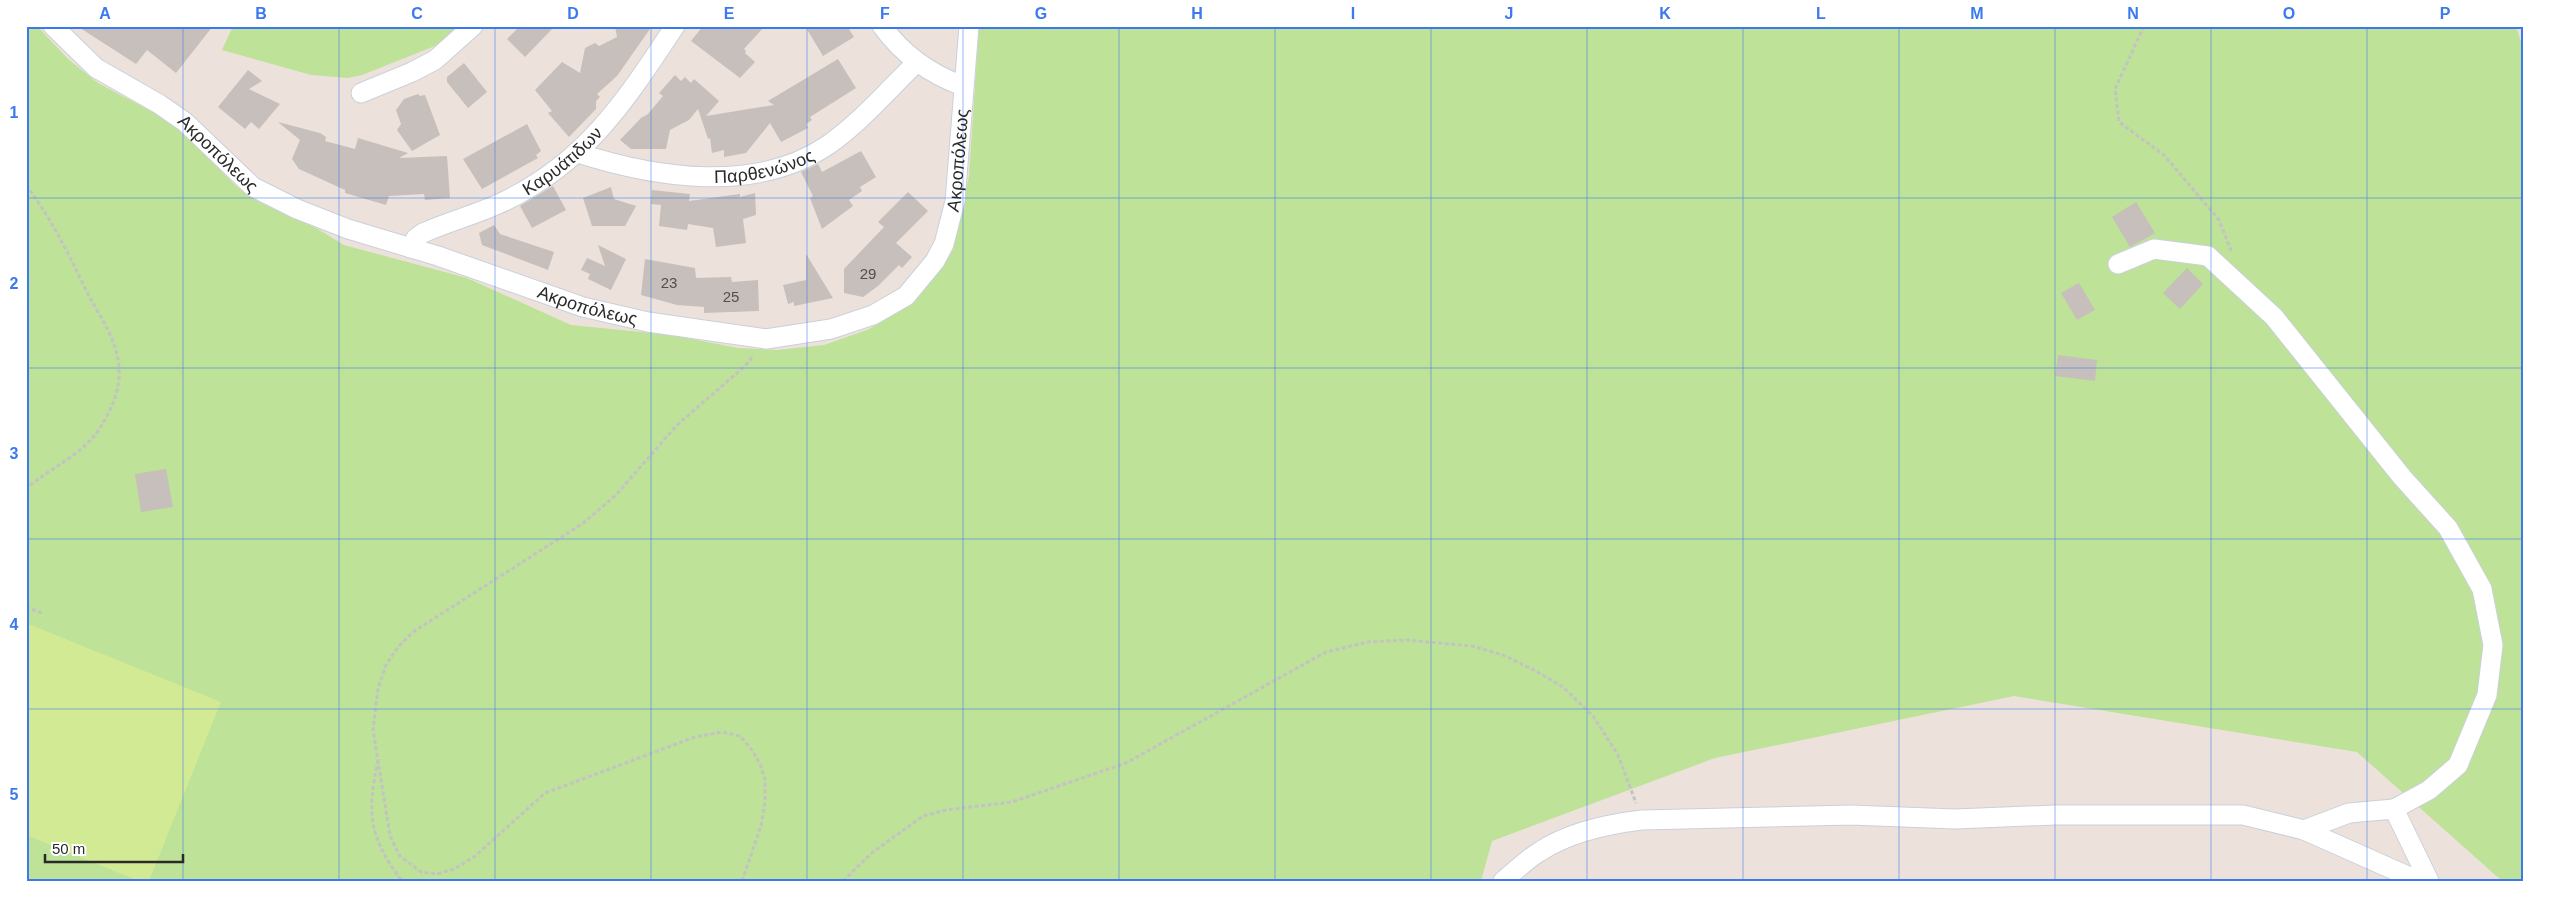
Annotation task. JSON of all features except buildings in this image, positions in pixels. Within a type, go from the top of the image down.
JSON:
[{"type":"street","name":"Ακροπόλεως","points":[[53,26],[96,68],[159,104],[185,122],[253,187],[325,221],[411,248],[582,308],[657,323],[766,339],[820,332],[855,322],[896,302],[923,278],[944,244],[955,201],[969,26]]},
{"type":"street","points":[[361,93],[434,60],[473,26]]},
{"type":"street","name":"Καρυάτιδων","points":[[411,248],[416,238],[423,233],[507,200],[550,174],[578,153],[613,114],[675,26]]},
{"type":"street","points":[[882,26],[902,51],[938,77],[963,86]]},
{"type":"street","name":"Παρθενώνος","points":[[578,153],[623,166],[694,176],[748,174],[777,167],[812,154],[833,142],[917,62]]},
{"type":"street","points":[[2118,264],[2154,249],[2208,256],[2274,317],[2402,477],[2448,528],[2482,589],[2493,646],[2487,694],[2458,765],[2429,790],[2394,809],[2350,813],[2304,830]]},
{"type":"street","points":[[2394,809],[2429,881]]},
{"type":"street","points":[[1503,881],[1540,851],[1579,834],[1615,823],[1642,820],[1851,814],[1955,819],[2054,815],[2243,815],[2304,830],[2419,881]]},
{"type":"path","points":[[2144,26],[2115,89],[2119,122],[2164,155],[2219,220],[2237,265],[2236,283]]},
{"type":"path","points":[[26,185],[49,215],[86,289],[109,328],[119,367],[118,391],[99,429],[74,454],[26,489]]},
{"type":"path","points":[[742,881],[761,826],[765,802],[765,780],[760,764],[752,750],[740,736],[722,732],[695,737],[545,793],[474,857],[454,870],[438,874],[421,872],[400,856],[390,836],[379,757],[373,730],[378,689],[386,666],[398,647],[413,632],[463,598],[582,524],[616,495],[676,426],[745,366],[766,339]]},
{"type":"path","points":[[26,607],[42,614]]},
{"type":"path","points":[[843,881],[873,852],[923,816],[946,810],[1012,802],[1126,763],[1326,652],[1368,642],[1406,640],[1472,646],[1503,655],[1563,687],[1593,716],[1618,755],[1642,820]]},
{"type":"path","points":[[379,757],[370,802],[373,825],[386,856],[402,881]]},
{"type":"green space","points":[[26,26],[37,26],[68,59],[98,83],[162,117],[182,132],[237,187],[259,202],[316,228],[344,245],[467,278],[571,325],[671,335],[738,348],[777,350],[824,345],[867,330],[902,310],[921,293],[936,274],[956,235],[969,176],[979,26],[2516,26],[2524,51],[2524,881],[2502,881],[2357,752],[2014,696],[1715,758],[1492,841],[1481,881],[26,881]]},
{"type":"green space","points":[[233,26],[463,26],[440,44],[362,75],[348,78],[311,75],[222,50]]},
{"type":"green space","points":[[26,623],[221,702],[149,881],[139,881],[26,835]]}]
